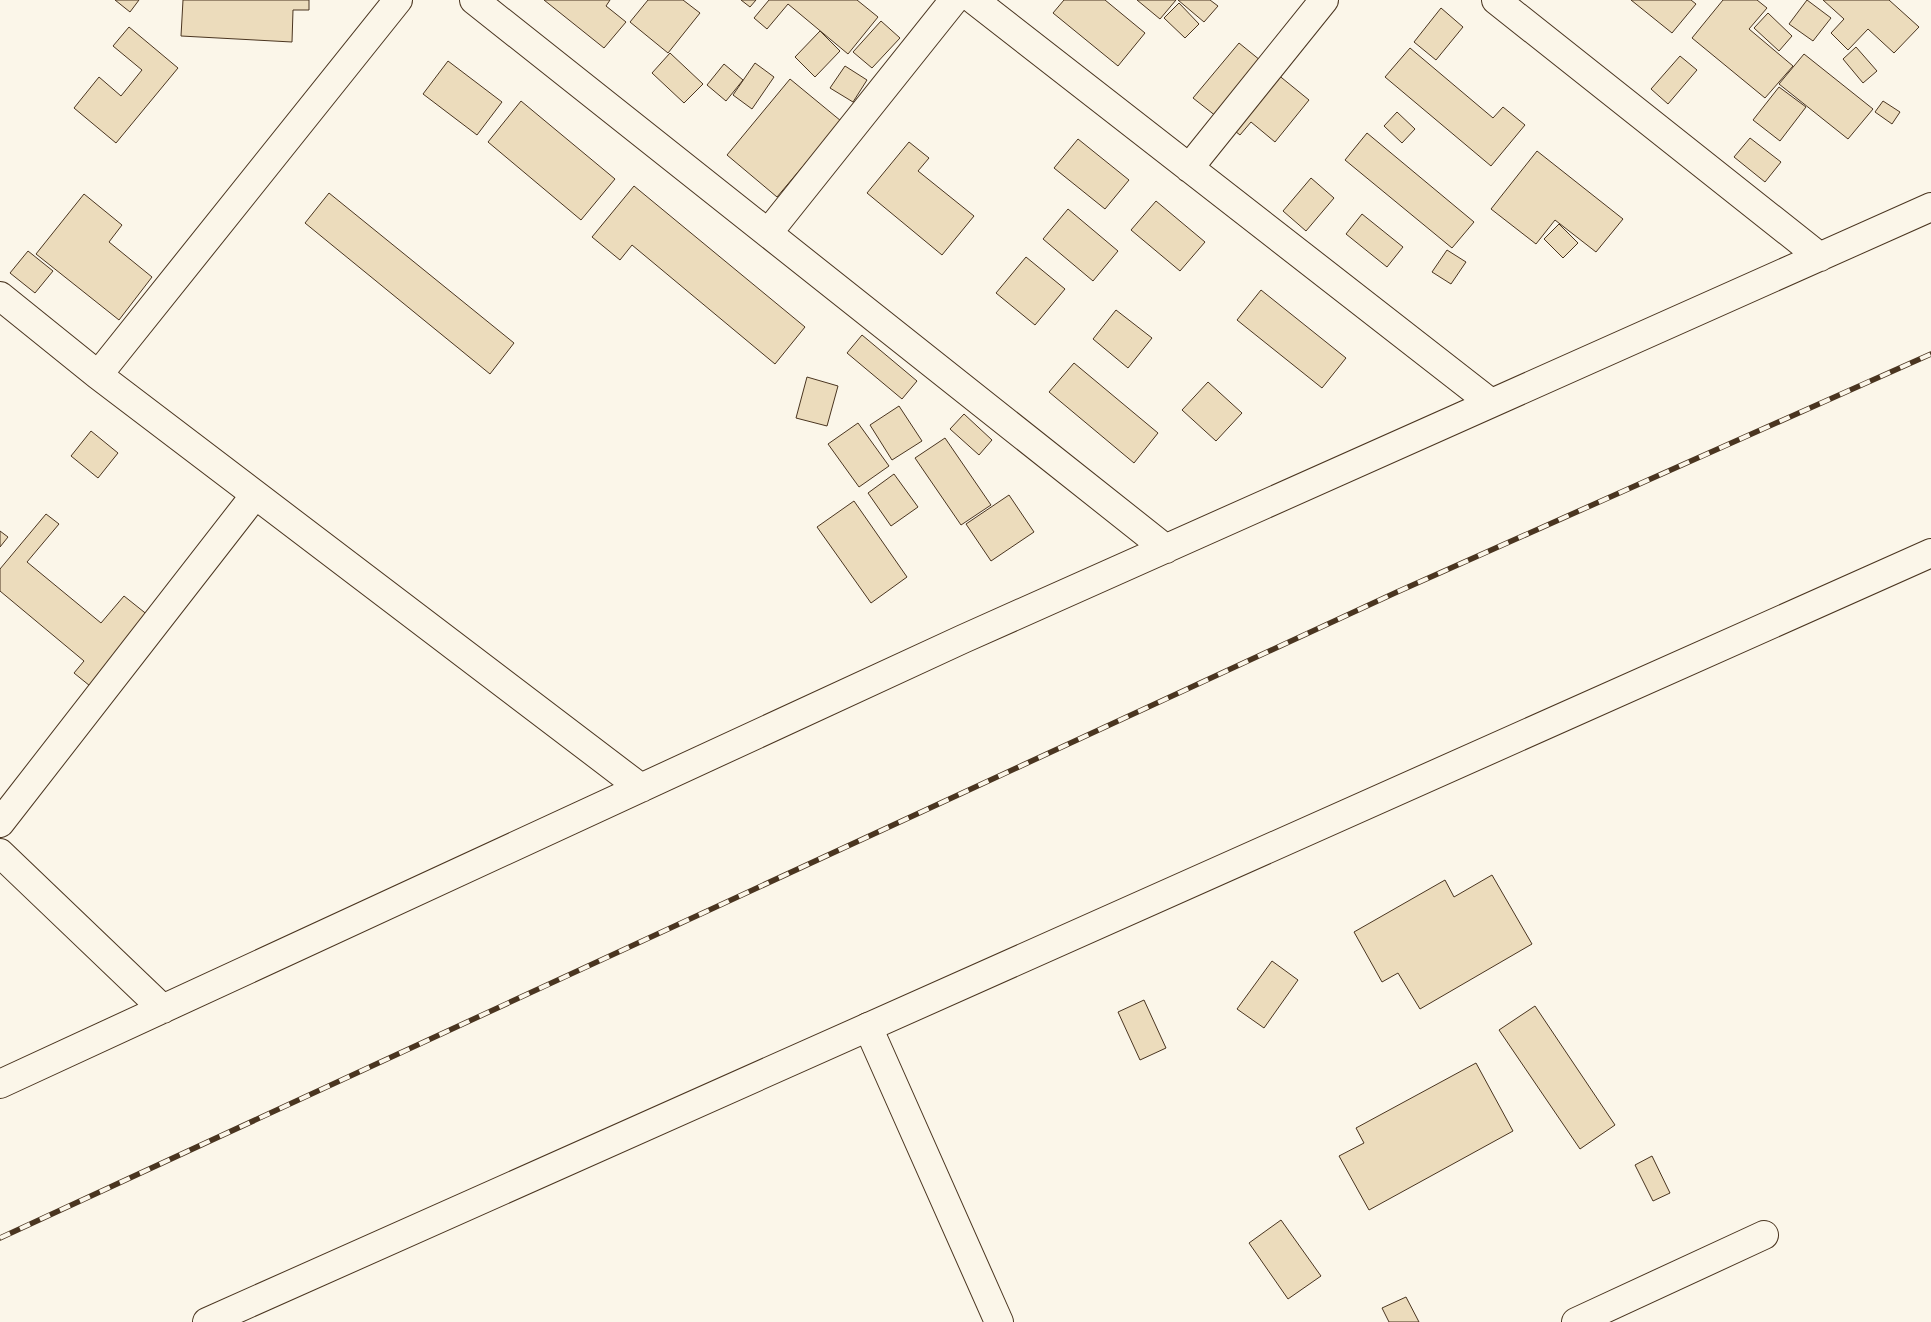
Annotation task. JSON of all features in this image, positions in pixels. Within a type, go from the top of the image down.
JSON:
[{"type":"street","points":[[98,375],[398,0]]},
{"type":"street","points":[[474,0],[1166,548]]},
{"type":"street","points":[[768,233],[954,0]]},
{"type":"street","points":[[974,0],[1491,403]]},
{"type":"street","points":[[1189,168],[1324,0]]},
{"type":"street","points":[[1496,0],[1820,257]]},
{"type":"street","points":[[0,1084],[963,639],[1931,207]]},
{"type":"street","points":[[0,296],[98,375],[641,788]]},
{"type":"street","points":[[0,823],[255,495]]},
{"type":"street","points":[[207,1322],[1931,553]]},
{"type":"street","points":[[0,853],[163,1009]]},
{"type":"street","points":[[868,1027],[999,1322]]},
{"type":"street","points":[[1576,1322],[1764,1235]]},
{"type":"building","points":[[115,0],[139,0],[130,12]]},
{"type":"building","points":[[183,0],[309,0],[309,10],[293,10],[292,42],[181,36]]},
{"type":"building","points":[[544,0],[610,0],[606,6],[626,22],[604,48]]},
{"type":"building","points":[[648,0],[683,0],[700,13],[668,53],[630,22]]},
{"type":"building","points":[[741,0],[756,0],[750,7]]},
{"type":"building","points":[[769,0],[857,0],[878,17],[848,54],[788,4],[767,29],[754,18]]},
{"type":"building","points":[[1064,0],[1105,0],[1145,33],[1118,66],[1053,13]]},
{"type":"building","points":[[1137,0],[1176,0],[1160,19]]},
{"type":"building","points":[[1178,0],[1210,0],[1218,6],[1204,22]]},
{"type":"building","points":[[1631,0],[1691,0],[1696,4],[1672,33]]},
{"type":"building","points":[[1723,0],[1757,0],[1767,8],[1749,29],[1793,66],[1765,98],[1692,38]]},
{"type":"building","points":[[1807,0],[1831,18],[1813,41],[1789,24]]},
{"type":"building","points":[[1823,0],[1889,0],[1919,27],[1894,53],[1868,29],[1848,50],[1831,33],[1844,19]]},
{"type":"building","points":[[1179,3],[1199,24],[1185,38],[1164,18]]},
{"type":"building","points":[[1441,8],[1463,27],[1436,60],[1414,42]]},
{"type":"building","points":[[1768,13],[1792,36],[1779,51],[1754,28]]},
{"type":"building","points":[[881,21],[900,38],[872,68],[853,52]]},
{"type":"building","points":[[129,27],[178,68],[116,143],[74,108],[99,77],[121,96],[142,70],[113,46]]},
{"type":"building","points":[[820,31],[840,51],[815,77],[795,57]]},
{"type":"building","points":[[1239,43],[1309,100],[1275,142],[1251,122],[1240,135],[1193,98]]},
{"type":"building","points":[[1856,47],[1877,71],[1863,83],[1843,59]]},
{"type":"building","points":[[1410,48],[1493,118],[1503,107],[1525,125],[1491,166],[1385,77]]},
{"type":"building","points":[[670,53],[703,84],[684,103],[652,73]]},
{"type":"building","points":[[1804,54],[1873,109],[1848,139],[1779,84]]},
{"type":"building","points":[[1680,56],[1697,70],[1668,104],[1651,89]]},
{"type":"building","points":[[448,61],[502,102],[477,135],[423,94]]},
{"type":"building","points":[[755,63],[774,77],[752,109],[733,95]]},
{"type":"building","points":[[724,64],[743,80],[726,101],[707,85]]},
{"type":"building","points":[[845,66],[867,80],[853,102],[830,88]]},
{"type":"building","points":[[790,79],[841,121],[777,197],[727,155]]},
{"type":"building","points":[[1779,87],[1806,107],[1780,141],[1753,120]]},
{"type":"building","points":[[521,101],[615,179],[581,220],[488,142]]},
{"type":"building","points":[[1883,101],[1900,112],[1892,124],[1875,112]]},
{"type":"building","points":[[1397,112],[1415,129],[1402,143],[1384,126]]},
{"type":"building","points":[[1367,133],[1474,222],[1452,248],[1345,160]]},
{"type":"building","points":[[1750,138],[1781,162],[1765,182],[1734,157]]},
{"type":"building","points":[[1078,139],[1129,180],[1105,209],[1054,168]]},
{"type":"building","points":[[909,142],[929,158],[918,171],[974,216],[942,255],[867,193]]},
{"type":"building","points":[[1537,151],[1623,219],[1596,252],[1555,220],[1536,244],[1491,209]]},
{"type":"building","points":[[1311,178],[1334,198],[1306,231],[1283,211]]},
{"type":"building","points":[[634,186],[805,327],[775,364],[632,245],[620,260],[592,237]]},
{"type":"building","points":[[329,193],[514,343],[490,374],[305,223]]},
{"type":"building","points":[[84,194],[122,225],[109,242],[152,277],[119,320],[36,254]]},
{"type":"building","points":[[1156,201],[1205,242],[1180,271],[1131,230]]},
{"type":"building","points":[[1068,209],[1118,251],[1093,281],[1043,239]]},
{"type":"building","points":[[1362,214],[1403,247],[1387,267],[1346,234]]},
{"type":"building","points":[[1559,224],[1578,243],[1563,258],[1544,239]]},
{"type":"building","points":[[1447,250],[1466,262],[1451,284],[1432,272]]},
{"type":"building","points":[[28,251],[53,271],[35,293],[10,273]]},
{"type":"building","points":[[1026,257],[1065,289],[1035,325],[996,293]]},
{"type":"building","points":[[1261,290],[1346,358],[1322,388],[1237,320]]},
{"type":"building","points":[[1116,310],[1152,338],[1128,368],[1093,339]]},
{"type":"building","points":[[862,335],[917,381],[902,399],[847,353]]},
{"type":"building","points":[[1074,363],[1158,433],[1134,463],[1049,392]]},
{"type":"building","points":[[807,377],[838,386],[827,426],[796,418]]},
{"type":"building","points":[[1208,382],[1242,413],[1216,441],[1182,410]]},
{"type":"building","points":[[899,406],[922,441],[892,460],[870,425]]},
{"type":"building","points":[[964,414],[992,440],[979,455],[950,429]]},
{"type":"building","points":[[858,423],[889,466],[859,487],[828,444]]},
{"type":"building","points":[[91,431],[118,453],[98,478],[71,456]]},
{"type":"building","points":[[945,438],[991,505],[961,525],[915,458]]},
{"type":"building","points":[[894,474],[918,507],[891,526],[868,493]]},
{"type":"building","points":[[1009,495],[1034,532],[991,561],[966,524]]},
{"type":"building","points":[[854,501],[907,577],[871,603],[817,527]]},
{"type":"building","points":[[46,514],[59,524],[27,562],[101,623],[124,596],[149,616],[95,690],[74,673],[84,661],[0,591],[0,569]]},
{"type":"building","points":[[0,531],[8,537],[0,547]]},
{"type":"building","points":[[1492,875],[1532,944],[1420,1009],[1398,973],[1382,982],[1354,932],[1445,880],[1454,897]]},
{"type":"building","points":[[1272,961],[1298,980],[1264,1028],[1237,1009]]},
{"type":"building","points":[[1144,1000],[1166,1048],[1140,1060],[1118,1012]]},
{"type":"building","points":[[1535,1006],[1615,1125],[1580,1149],[1499,1030]]},
{"type":"building","points":[[1476,1063],[1513,1131],[1369,1210],[1339,1156],[1364,1143],[1356,1128]]},
{"type":"building","points":[[1652,1156],[1670,1193],[1653,1201],[1635,1165]]},
{"type":"building","points":[[1281,1220],[1321,1276],[1288,1299],[1249,1243]]},
{"type":"building","points":[[1406,1297],[1419,1322],[1389,1322],[1382,1308]]},
{"type":"railway","points":[[0,1238],[1397,592],[1931,354]]}]
